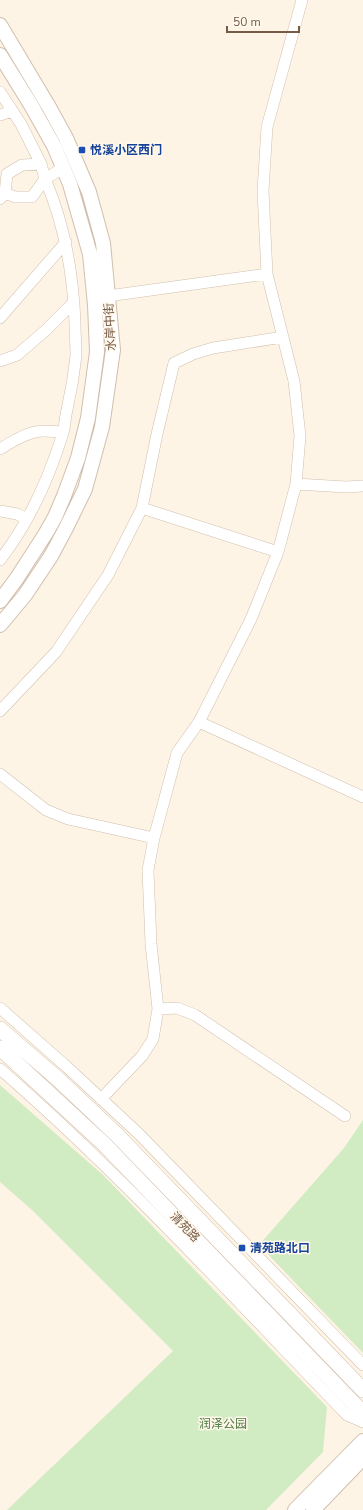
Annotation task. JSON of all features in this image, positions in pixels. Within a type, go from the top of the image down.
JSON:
[{"type":"main road","name":"清苑路","points":[[0,1029],[58,1079],[117,1135],[363,1390]]},
{"type":"main road","name":"清苑路","points":[[0,1048],[104,1144],[363,1413]]},
{"type":"street","points":[[101,1099],[142,1056],[153,1038],[158,1008],[151,944],[148,870],[154,838],[177,753],[200,722],[251,619],[278,552],[296,484],[300,436],[294,381],[267,274],[262,191],[267,127],[302,0]]},
{"type":"street","name":"水岸中街","points":[[0,26],[50,107],[66,138],[89,192],[103,243],[113,350],[102,427],[85,489],[51,556],[25,595],[0,625]]},
{"type":"street","name":"水岸中街","points":[[0,55],[54,146],[70,184],[90,254],[95,306],[97,352],[88,418],[78,458],[55,518],[17,578],[0,601]]},
{"type":"street","points":[[0,92],[21,124],[41,164],[45,179],[56,202],[66,242],[74,302],[76,355],[72,388],[63,432],[43,487],[27,519],[0,560]]},
{"type":"street","points":[[0,116],[12,111]]},
{"type":"street","points":[[41,164],[22,165],[7,174],[2,196],[32,197],[45,179],[63,168]]},
{"type":"street","points":[[0,318],[66,242]]},
{"type":"street","points":[[108,296],[267,274]]},
{"type":"street","points":[[0,361],[17,355],[46,330],[74,302]]},
{"type":"street","points":[[0,711],[56,652],[108,575],[142,508],[157,434],[174,363],[193,354],[213,348],[283,337]]},
{"type":"street","points":[[0,449],[14,440],[30,434],[44,431],[52,433],[63,432]]},
{"type":"street","points":[[296,484],[346,487],[363,486]]},
{"type":"street","points":[[142,508],[278,552]]},
{"type":"street","points":[[0,511],[17,514],[27,519]]},
{"type":"street","points":[[200,722],[363,797]]},
{"type":"street","points":[[0,774],[46,810],[68,819],[154,838]]},
{"type":"street","points":[[0,1008],[139,1134],[363,1365]]},
{"type":"street","points":[[158,1008],[177,1008],[195,1015],[345,1116]]},
{"type":"street","points":[[0,1069],[51,1114],[119,1180],[347,1415],[363,1422]]},
{"type":"street","points":[[295,1510],[363,1441]]},
{"type":"street","points":[[313,1510],[363,1458]]},
{"type":"green space","name":"润泽公园","points":[[0,1085],[103,1175],[327,1407],[323,1452],[266,1510],[7,1510],[173,1351],[32,1210],[0,1182]]},
{"type":"green space","points":[[363,1120],[363,1353],[259,1245],[344,1148]]},
{"type":"place","name":"悦溪小区西门","points":[[82,150]]},
{"type":"place","name":"清苑路北口","points":[[242,1248]]}]
